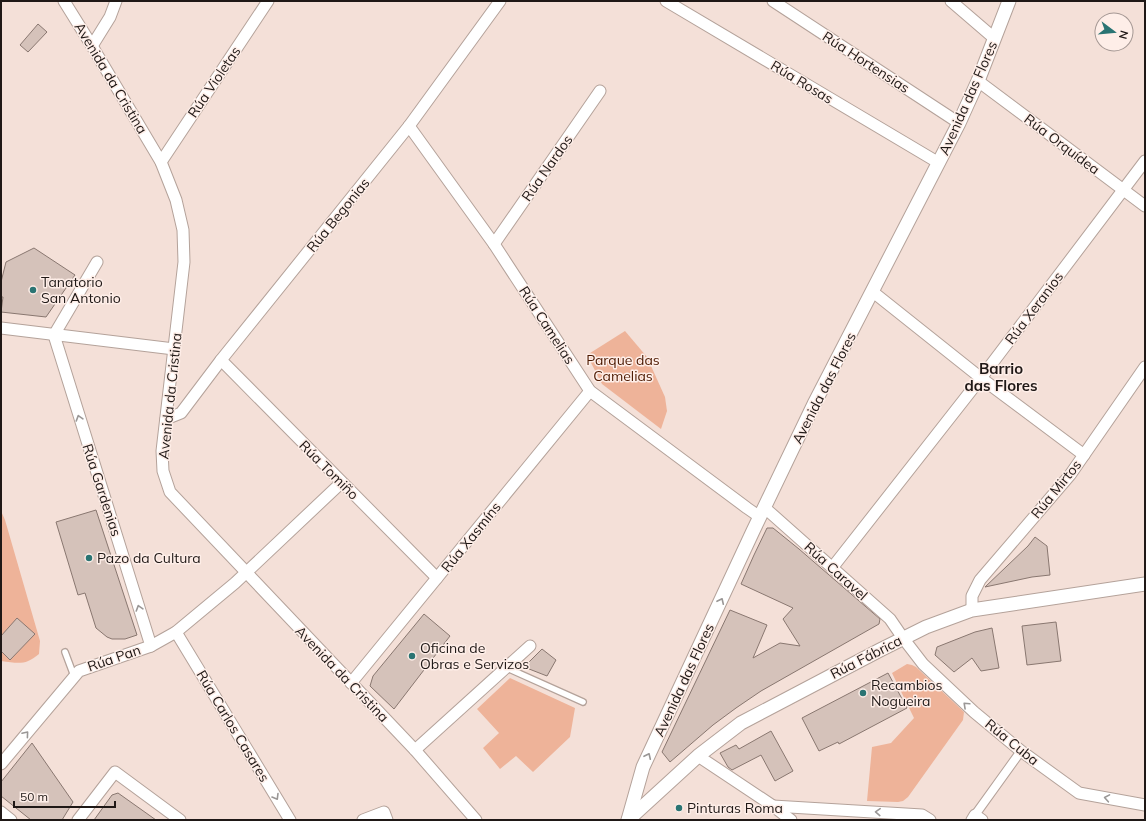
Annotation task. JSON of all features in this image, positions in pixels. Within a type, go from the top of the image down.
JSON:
[{"type":"street","name":"Avenida da Cristina","points":[[64,1],[161,162],[176,200],[183,230],[184,262],[162,451],[163,471],[170,492],[415,750],[476,820]]},
{"type":"street","points":[[92,46],[110,18],[116,1]]},
{"type":"street","name":"Rúa Violetas","points":[[161,162],[268,1]]},
{"type":"street","name":"Rúa Begonias","points":[[166,419],[181,413],[221,360],[409,126],[500,1]]},
{"type":"street","name":"Rúa Rosas","points":[[666,1],[939,163]]},
{"type":"street","name":"Rúa Hortensias","points":[[773,1],[959,123]]},
{"type":"street","points":[[951,1],[994,38]]},
{"type":"street","name":"Avenida das Flores","points":[[628,820],[640,775],[814,404],[959,123],[978,81],[1010,1]]},
{"type":"street","name":"Rúa Orquídea","points":[[978,81],[1145,206]]},
{"type":"street","name":"Rúa Nardos","points":[[494,244],[600,91]]},
{"type":"street","name":"Rúa Camelias","points":[[409,126],[494,244],[590,391],[747,508],[763,512]]},
{"type":"street","name":"Rúa Xeranios","points":[[832,568],[981,378],[1145,161]]},
{"type":"street","points":[[54,335],[97,262]]},
{"type":"street","points":[[873,292],[981,378],[1084,455]]},
{"type":"street","points":[[1,328],[174,348]]},
{"type":"street","name":"Rúa Gardenias","points":[[54,335],[151,646]]},
{"type":"street","name":"Rúa Tomiño","points":[[221,360],[437,578]]},
{"type":"street","name":"Rúa Mirtos","points":[[972,610],[972,596],[980,580],[1070,474],[1145,367]]},
{"type":"street","name":"Rúa Xasmíns","points":[[351,683],[590,391]]},
{"type":"street","name":"Rúa Pan","points":[[1,764],[79,671],[151,646],[176,632],[246,572],[342,483]]},
{"type":"street","name":"Rúa Caravel","points":[[763,512],[832,568],[890,619],[903,638]]},
{"type":"street","name":"Rúa Fábrica","points":[[628,820],[698,756],[741,723],[926,627],[972,610],[1145,584]]},
{"type":"street","name":"Rúa Carlos Casares","points":[[176,632],[290,820]]},
{"type":"street","name":"Rúa Cuba","points":[[903,638],[928,669],[974,712],[1021,751],[1079,793],[1145,805]]},
{"type":"street","points":[[415,750],[530,646]]},
{"type":"street","points":[[977,818],[1021,751]]},
{"type":"street","points":[[698,756],[773,806],[791,820]]},
{"type":"street","points":[[78,820],[115,772],[180,820]]},
{"type":"street","points":[[640,775],[641,780],[647,786],[657,791],[661,791]]},
{"type":"street","points":[[773,806],[922,815],[930,820]]},
{"type":"street","points":[[1,812],[11,820]]},
{"type":"street","points":[[363,820],[384,812],[387,820]]},
{"type":"lane","points":[[65,652],[74,677]]},
{"type":"lane","points":[[507,668],[583,702]]},
{"type":"green space","name":"Parque das Camelias","points":[[625,331],[647,357],[665,397],[667,411],[661,429],[602,384],[587,355]]},
{"type":"green space","points":[[1,511],[5,520],[40,641],[39,654],[30,660],[21,663],[1,661]]},
{"type":"green space","points":[[907,664],[916,667],[964,712],[963,720],[908,797],[903,801],[898,802],[867,801],[872,747],[891,743],[914,718],[892,673]]},
{"type":"green space","points":[[510,678],[575,708],[570,737],[533,772],[516,756],[500,769],[483,748],[499,733],[477,709]]},
{"type":"building","points":[[38,24],[47,32],[28,52],[20,45]]},
{"type":"building","name":"Tanatorio San Antonio","points":[[34,248],[75,275],[46,317],[1,312],[3,297],[1,297],[1,282],[6,262]]},
{"type":"building","name":"Pazo da Cultura","points":[[96,510],[137,635],[125,639],[112,639],[96,628],[85,593],[78,595],[56,522]]},
{"type":"building","points":[[767,528],[773,528],[799,549],[880,619],[879,624],[761,691],[713,725],[670,762],[662,752],[730,610],[767,625],[753,658],[780,643],[800,646],[783,619],[793,608],[741,584]]},
{"type":"building","points":[[1035,537],[1047,546],[1050,575],[1032,577],[985,587],[1028,546]]},
{"type":"building","name":"Oficina de Obras e Servizos","points":[[424,614],[450,636],[394,709],[370,686],[373,676]]},
{"type":"building","points":[[17,618],[35,634],[10,660],[1,651],[1,636]]},
{"type":"building","points":[[1056,622],[1061,661],[1027,665],[1022,626]]},
{"type":"building","points":[[992,628],[999,668],[981,671],[972,658],[954,672],[935,655],[937,647],[975,632]]},
{"type":"building","points":[[542,649],[556,660],[547,676],[524,667]]},
{"type":"building","points":[[888,673],[907,708],[839,744],[838,742],[819,751],[802,718]]},
{"type":"building","points":[[771,731],[793,771],[775,781],[761,755],[732,770],[728,767],[720,753],[736,745],[739,749]]},
{"type":"building","points":[[32,743],[73,802],[62,820],[31,820],[1,796],[1,782]]},
{"type":"building","points":[[118,793],[156,820],[94,820],[112,795]]},
{"type":"place","name":"Tanatorio San Antonio","points":[[33,290]]},
{"type":"place","name":"Pazo da Cultura","points":[[89,558]]},
{"type":"place","name":"Oficina de Obras e Servizos","points":[[412,656]]},
{"type":"place","name":"Recambios Nogueira","points":[[863,693]]},
{"type":"place","name":"Pinturas Roma","points":[[679,808]]},
{"type":"district","name":"Barrio das Flores","points":[[1001,376]]}]
